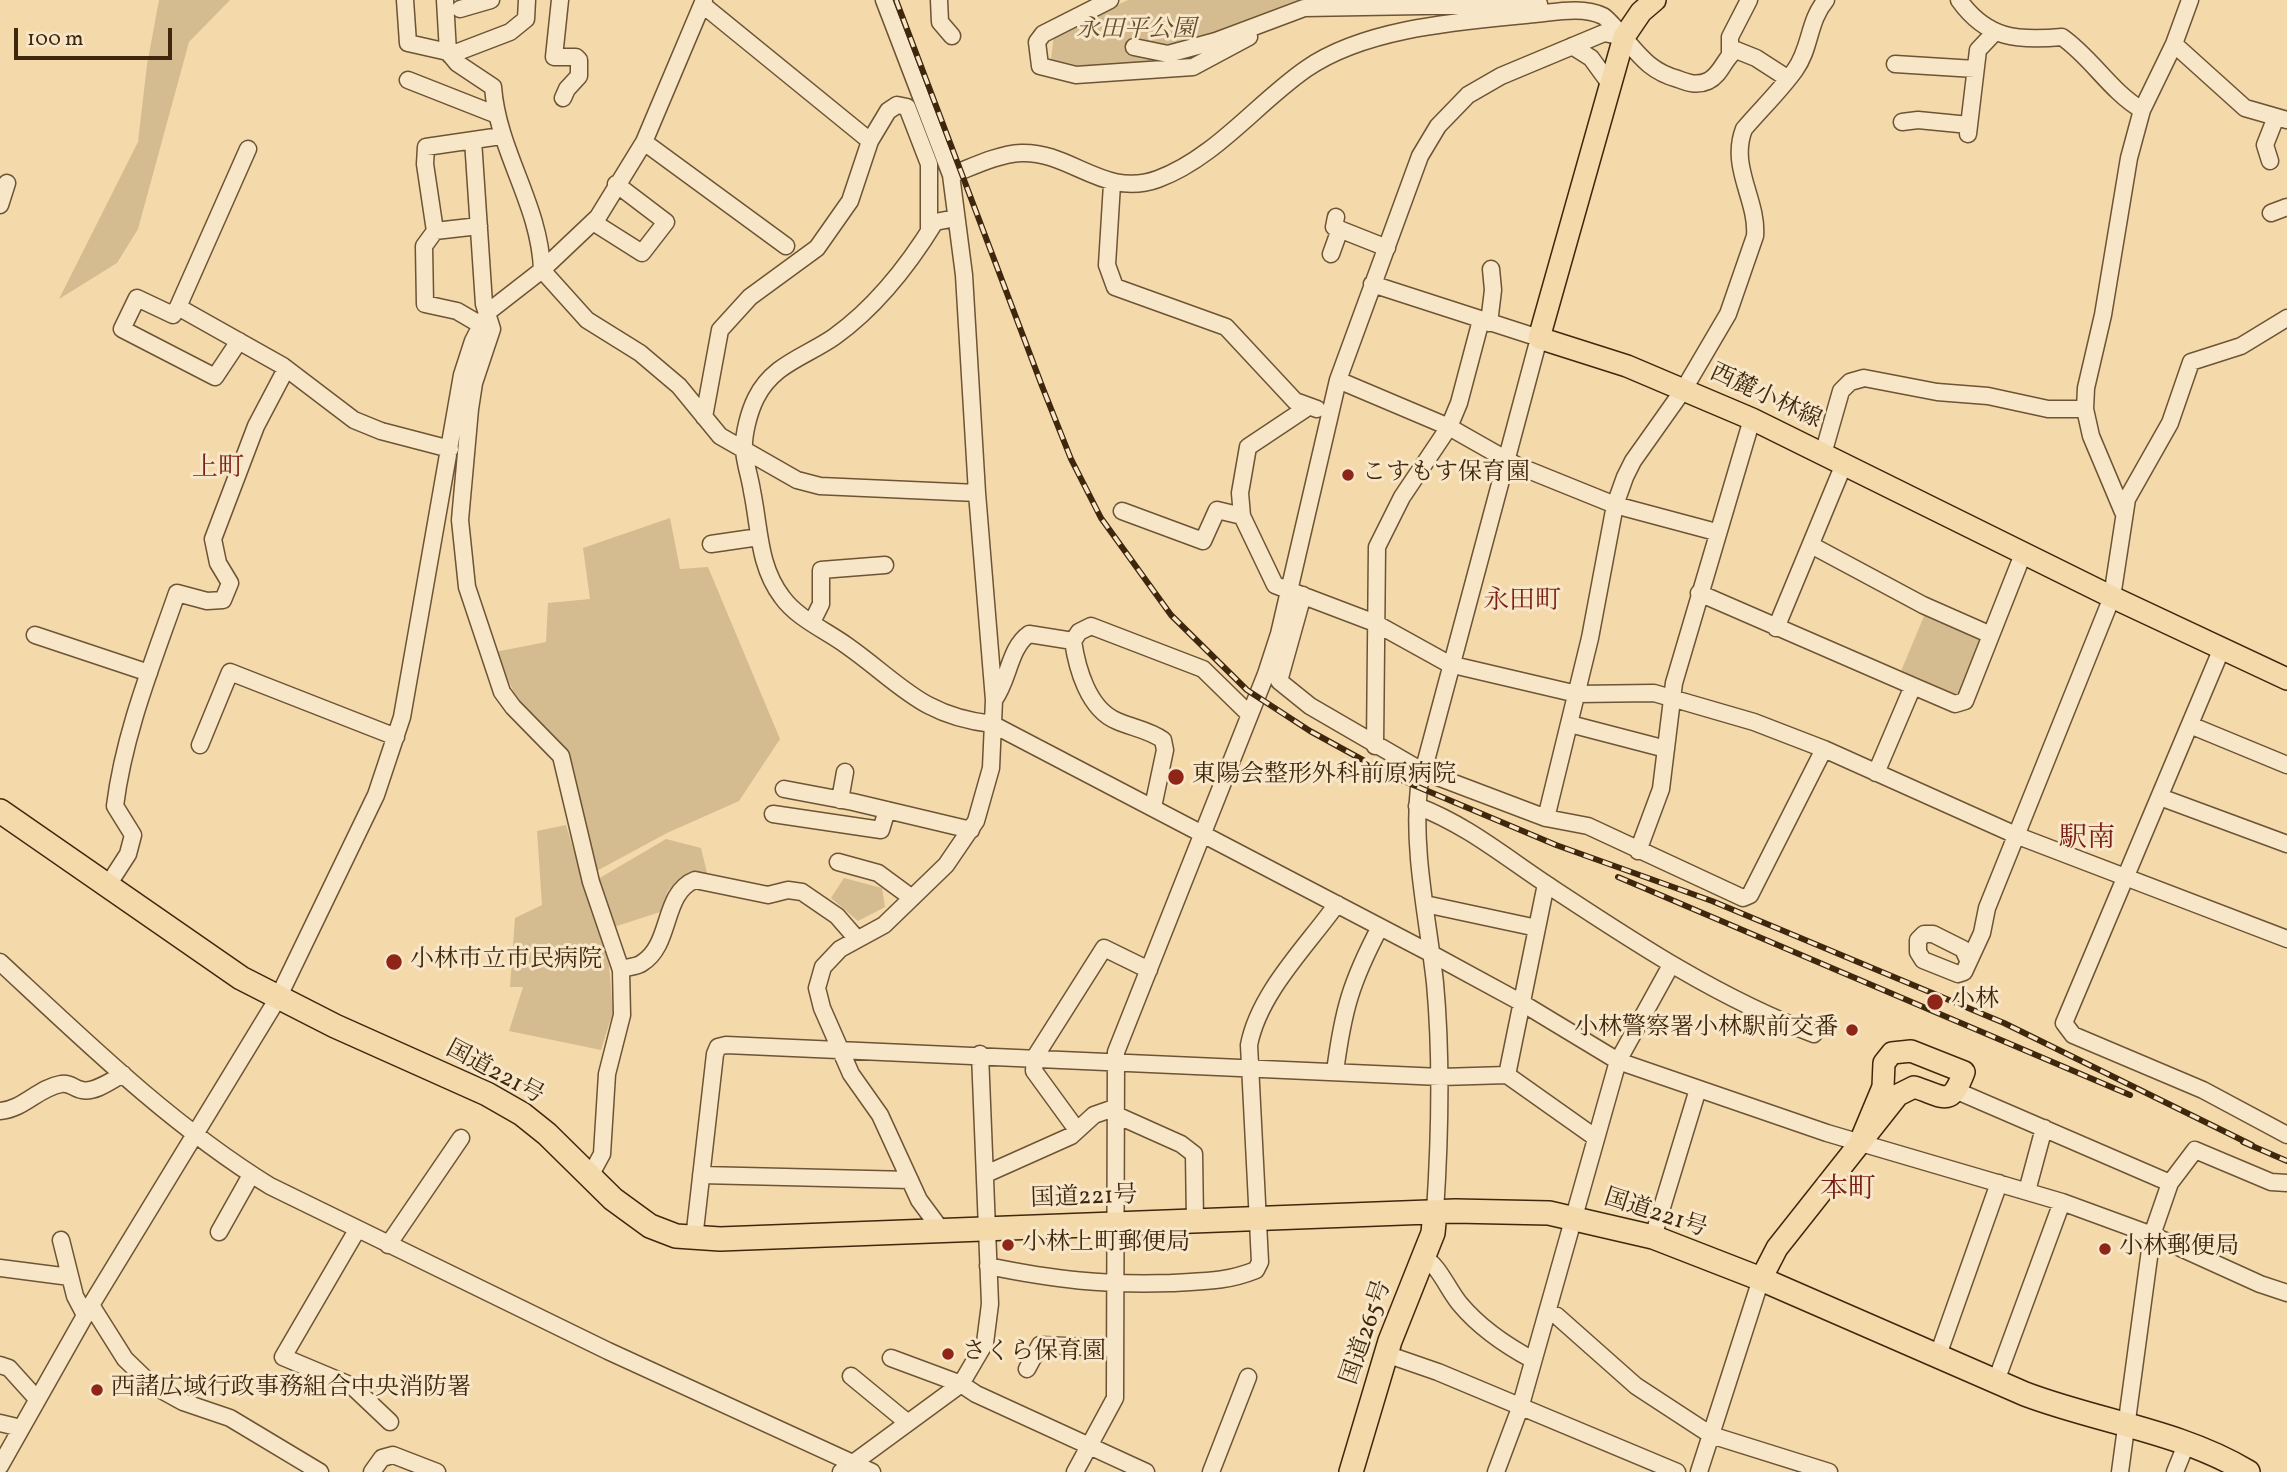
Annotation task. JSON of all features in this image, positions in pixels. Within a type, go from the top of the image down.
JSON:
[{"type":"highway","name":"国道221号","points":[[0,811],[241,978],[278,998],[488,1094],[522,1114],[635,1217],[663,1232],[694,1239],[1507,1210],[1574,1217],[1653,1237],[1760,1279],[2064,1409],[2187,1442],[2248,1472]]},
{"type":"highway","name":"国道265号","points":[[1351,1472],[1386,1354],[1433,1233],[1435,1212]]},
{"type":"main road","points":[[1539,338],[1623,37],[1641,12],[1655,0]]},
{"type":"main road","name":"西麓小林線","points":[[1539,338],[1684,388],[2112,597],[2287,679]]},
{"type":"main road","points":[[1760,1279],[1777,1248],[1905,1089],[1914,1087],[1946,1098],[1957,1091],[1964,1072],[1911,1051],[1896,1051],[1884,1063],[1883,1087],[1860,1142]]},
{"type":"street","points":[[405,0],[408,43],[449,54],[494,87],[501,136],[541,241],[542,270],[587,320],[640,353],[678,386],[720,436],[797,480],[820,486],[977,493]]},
{"type":"street","points":[[445,0],[449,54]]},
{"type":"street","points":[[460,9],[491,0]]},
{"type":"street","points":[[449,54],[510,32],[526,19],[527,0]]},
{"type":"street","points":[[560,0],[554,57],[576,57],[579,60],[579,76],[563,98]]},
{"type":"street","points":[[884,0],[951,175],[964,275],[977,493],[994,700],[990,768],[984,797],[971,830],[946,866],[884,925],[840,949],[822,967],[817,988],[822,1008],[851,1074],[886,1126],[919,1200],[942,1231]]},
{"type":"street","points":[[939,0],[940,22],[952,36]]},
{"type":"street","points":[[1110,0],[1044,34],[1037,42],[1040,66],[1076,75],[1193,67],[1304,8]]},
{"type":"street","points":[[1730,54],[1730,37],[1749,0]]},
{"type":"street","points":[[1546,818],[1577,694],[1615,505],[1633,461],[1684,388],[1734,303],[1755,236],[1755,223],[1740,167],[1740,139],[1744,129],[1805,52],[1814,16],[1826,0]]},
{"type":"street","points":[[1959,0],[1970,15],[1995,32],[2024,41],[2062,37],[2094,65],[2115,91],[2142,110]]},
{"type":"street","points":[[2123,512],[2091,436],[2085,410],[2089,370],[2113,255],[2116,220],[2142,110],[2174,44],[2190,0]]},
{"type":"street","points":[[484,319],[593,222],[644,142],[703,2],[870,141]]},
{"type":"street","points":[[1134,47],[1168,54],[1216,41],[1304,8],[1548,4],[1564,12]]},
{"type":"street","points":[[951,175],[996,158],[1021,153],[1040,155],[1065,163],[1112,184],[1157,179],[1199,156],[1307,68],[1346,49],[1395,34],[1479,20],[1580,11],[1604,16],[1642,62],[1656,72],[1693,84],[1713,78],[1736,50],[1756,58],[1787,78]]},
{"type":"street","points":[[1902,122],[1917,120],[1968,130],[1978,50],[1995,32]]},
{"type":"street","points":[[1623,37],[1604,33],[1490,82],[1468,95],[1438,126],[1420,156],[1372,284],[1329,411],[1279,681],[1310,706],[1422,771],[1546,818],[1588,826],[1638,851],[1747,898],[1824,749]]},
{"type":"street","points":[[2174,44],[2233,100],[2245,108],[2282,119],[2265,145],[2270,161]]},
{"type":"street","points":[[1572,46],[1591,58],[1610,85]]},
{"type":"street","points":[[1895,64],[1975,69]]},
{"type":"street","points":[[408,80],[497,115]]},
{"type":"street","points":[[704,417],[720,330],[750,297],[817,248],[850,201],[870,141],[888,111],[897,105],[907,107],[929,164],[929,231]]},
{"type":"street","points":[[501,136],[426,147],[425,164],[435,231],[424,246],[425,304],[484,319],[492,329],[474,383],[465,442],[460,520],[467,587],[502,692],[561,756],[591,882],[621,969],[622,1015],[607,1074],[603,1154],[590,1176]]},
{"type":"street","points":[[0,1466],[88,1310],[278,998],[376,795],[397,737],[465,361],[484,319],[473,140]]},
{"type":"street","points":[[644,142],[786,246]]},
{"type":"street","points":[[239,341],[215,377],[122,329],[137,298],[173,315],[248,149]]},
{"type":"street","points":[[0,205],[7,183]]},
{"type":"street","points":[[593,222],[642,253],[666,222],[616,184]]},
{"type":"street","points":[[1112,184],[1107,265],[1115,287],[1226,327],[1295,401],[1329,411]]},
{"type":"street","points":[[2271,213],[2287,207]]},
{"type":"street","points":[[956,218],[940,218],[909,262],[870,306],[833,337],[779,368],[764,386],[750,415],[744,448],[767,570],[783,598],[812,622],[856,652],[908,695],[946,715],[992,724],[1430,953],[1522,1003],[1618,1061],[1698,1090],[1860,1142],[2062,1202],[2152,1235],[2260,1284],[2287,1293]]},
{"type":"street","points":[[1331,254],[1338,223],[1387,248]]},
{"type":"street","points":[[435,231],[479,226]]},
{"type":"street","points":[[1375,746],[1377,547],[1402,497],[1449,427],[1459,403],[1493,290],[1490,269]]},
{"type":"street","points":[[1372,284],[1539,338],[1422,771],[1417,806],[1441,1077],[1435,1212]]},
{"type":"street","points":[[178,307],[286,369],[354,420],[381,431],[450,449]]},
{"type":"street","points":[[1947,941],[1961,940],[1970,934],[1987,908],[2018,836],[2112,597],[2123,512],[2170,423],[2191,362],[2241,346],[2287,318]]},
{"type":"street","points":[[108,885],[128,854],[133,835],[115,806],[131,733],[149,673],[177,593],[207,601],[223,600],[230,583],[218,564],[213,540],[256,426],[286,369]]},
{"type":"street","points":[[1823,454],[1841,391],[1850,382],[1864,378],[1937,393],[1988,396],[2048,409],[2085,410]]},
{"type":"street","points":[[1338,380],[1449,427],[1507,460],[1615,505],[1716,533]]},
{"type":"street","points":[[1308,407],[1248,447],[1240,492],[1242,516],[1275,584],[1375,623],[1450,664],[1577,694],[1641,692],[1672,697],[1754,722],[1824,749],[2018,836],[2287,939]]},
{"type":"street","points":[[1638,851],[1661,789],[1672,697],[1699,593],[1752,419]]},
{"type":"street","points":[[1776,628],[1844,464]]},
{"type":"street","points":[[1122,511],[1203,541],[1217,510],[1242,516]]},
{"type":"street","points":[[711,544],[759,537]]},
{"type":"street","points":[[1811,545],[1923,604],[1991,635]]},
{"type":"street","points":[[1699,593],[1955,704],[1962,704],[2023,554]]},
{"type":"street","points":[[812,622],[821,604],[821,570],[885,565]]},
{"type":"street","points":[[1075,1472],[1115,1398],[1114,1061],[1296,593]]},
{"type":"street","points":[[1153,807],[1165,750],[1163,740],[1153,733],[1114,720],[1091,696],[1077,667],[1073,641],[1079,632],[1091,626],[1203,669],[1249,714]]},
{"type":"street","points":[[994,700],[1003,689],[1020,640],[1029,634],[1073,641]]},
{"type":"street","points":[[35,635],[149,673]]},
{"type":"street","points":[[2222,648],[2065,1017],[2065,1027],[2073,1035],[2203,1090],[2287,1135]]},
{"type":"street","points":[[990,649],[1016,650]]},
{"type":"street","points":[[200,745],[230,672],[397,737]]},
{"type":"street","points":[[1876,773],[1913,685]]},
{"type":"street","points":[[1570,724],[1666,749]]},
{"type":"street","points":[[2190,725],[2287,765]]},
{"type":"street","points":[[840,800],[845,772]]},
{"type":"street","points":[[784,789],[971,830]]},
{"type":"street","points":[[2160,797],[2287,844]]},
{"type":"street","points":[[1417,806],[1471,831],[1546,884],[1671,965],[1764,1015],[1814,1034]]},
{"type":"street","points":[[774,814],[881,830],[887,810]]},
{"type":"street","points":[[838,862],[878,873],[912,898]]},
{"type":"street","points":[[621,969],[642,963],[655,949],[678,893],[686,883],[695,880],[768,895],[789,890],[802,892],[837,916],[857,939]]},
{"type":"street","points":[[1507,1075],[1546,884]]},
{"type":"street","points":[[988,1266],[1055,1280],[1113,1285],[1230,1281],[1256,1270],[1260,1262],[1255,1219],[1249,1045],[1253,1024],[1263,1002],[1336,904]]},
{"type":"street","points":[[1425,904],[1537,928]]},
{"type":"street","points":[[1968,960],[1963,949],[1933,934],[1924,934],[1917,944],[1920,956],[1958,974],[1964,972],[1982,933],[1987,908]]},
{"type":"street","points":[[1335,1072],[1342,1016],[1356,972],[1380,927]]},
{"type":"street","points":[[1077,1130],[1034,1071],[1035,1057],[1104,948],[1149,970]]},
{"type":"street","points":[[0,962],[123,1074],[251,1175],[357,1230],[846,1467],[872,1472]]},
{"type":"street","points":[[1496,1472],[1520,1408],[1618,1061],[1671,965]]},
{"type":"street","points":[[694,1239],[718,1047],[726,1045],[980,1054],[1441,1077],[1507,1075],[1596,1138]]},
{"type":"street","points":[[846,1467],[961,1384],[985,1343],[990,1304],[980,1054]]},
{"type":"street","points":[[0,1111],[26,1103],[39,1092],[61,1084],[72,1085],[82,1091],[94,1089],[123,1074]]},
{"type":"street","points":[[1653,1237],[1698,1090]]},
{"type":"street","points":[[1957,1091],[2170,1183]]},
{"type":"street","points":[[986,1174],[1071,1136],[1094,1115],[1114,1111],[1181,1144],[1194,1154],[1195,1221]]},
{"type":"street","points":[[2026,1191],[2044,1128]]},
{"type":"street","points":[[388,1245],[461,1139]]},
{"type":"street","points":[[2120,1472],[2152,1235],[2170,1183],[2195,1150],[2271,1182],[2287,1183]]},
{"type":"street","points":[[219,1232],[251,1175]]},
{"type":"street","points":[[701,1175],[910,1180]]},
{"type":"street","points":[[1938,1355],[1998,1182]]},
{"type":"street","points":[[1996,1381],[2062,1202]]},
{"type":"street","points":[[357,1230],[283,1357],[352,1386],[390,1422]]},
{"type":"street","points":[[61,1240],[75,1296],[125,1359],[152,1385],[183,1402],[230,1418],[320,1472]]},
{"type":"street","points":[[1423,1257],[1432,1261],[1462,1306],[1504,1345],[1533,1360]]},
{"type":"street","points":[[0,1268],[70,1277]]},
{"type":"street","points":[[1699,1472],[1760,1279]]},
{"type":"street","points":[[1547,1312],[1557,1317],[1636,1385],[1711,1435],[1829,1472]]},
{"type":"street","points":[[1027,1369],[1040,1345],[1114,1348]]},
{"type":"street","points":[[1386,1354],[1438,1372],[1677,1472]]},
{"type":"street","points":[[891,1358],[961,1384],[976,1394],[1146,1472]]},
{"type":"street","points":[[0,1365],[9,1367],[37,1399]]},
{"type":"street","points":[[851,1376],[908,1423]]},
{"type":"street","points":[[1211,1472],[1248,1377]]},
{"type":"street","points":[[0,1423],[21,1427]]},
{"type":"street","points":[[2175,1472],[2187,1442]]},
{"type":"street","points":[[372,1472],[388,1455],[427,1470]]},
{"type":"green space","points":[[159,0],[230,0],[189,42],[138,229],[117,263],[59,299],[138,142],[147,65]]},
{"type":"green space","name":"永田平公園","points":[[1128,0],[1305,0],[1179,59],[1093,69],[1051,59],[1054,35]]},
{"type":"green space","points":[[670,518],[680,569],[708,567],[780,739],[739,801],[667,833],[591,874],[561,745],[517,699],[495,652],[546,642],[548,603],[590,599],[583,548]]},
{"type":"green space","points":[[1927,609],[1984,638],[1960,699],[1899,676]]},
{"type":"green space","points":[[566,825],[609,965],[613,1012],[601,1050],[509,1031],[523,987],[510,987],[515,918],[542,905],[537,831]]},
{"type":"green space","points":[[666,839],[701,848],[707,873],[668,890],[660,912],[614,927],[598,879]]},
{"type":"green space","points":[[844,878],[882,888],[885,907],[858,921],[831,898]]},
{"type":"railway","points":[[896,0],[1042,386],[1071,459],[1101,518],[1171,615],[1247,690],[1310,731],[1392,776],[1556,845],[1712,901],[2004,1023],[2252,1145]]},
{"type":"railway","points":[[1618,877],[2130,1095]]},
{"type":"railway","points":[[2243,1142],[2287,1161]]},
{"type":"place","name":"こすもす保育園","points":[[1348,475]]},
{"type":"place","name":"東陽会整形外科前原病院","points":[[1176,777]]},
{"type":"place","name":"小林市立市民病院","points":[[394,962]]},
{"type":"place","name":"小林","points":[[1935,1002]]},
{"type":"place","name":"小林警察署小林駅前交番","points":[[1852,1030]]},
{"type":"place","name":"小林上町郵便局","points":[[1008,1245]]},
{"type":"place","name":"小林郵便局","points":[[2105,1249]]},
{"type":"place","name":"さくら保育園","points":[[948,1354]]},
{"type":"place","name":"西諸広域行政事務組合中央消防署","points":[[97,1390]]},
{"type":"district","name":"上町","points":[[218,470]]},
{"type":"district","name":"永田町","points":[[1522,603]]},
{"type":"district","name":"駅南","points":[[2087,841]]},
{"type":"district","name":"本町","points":[[1848,1192]]}]
